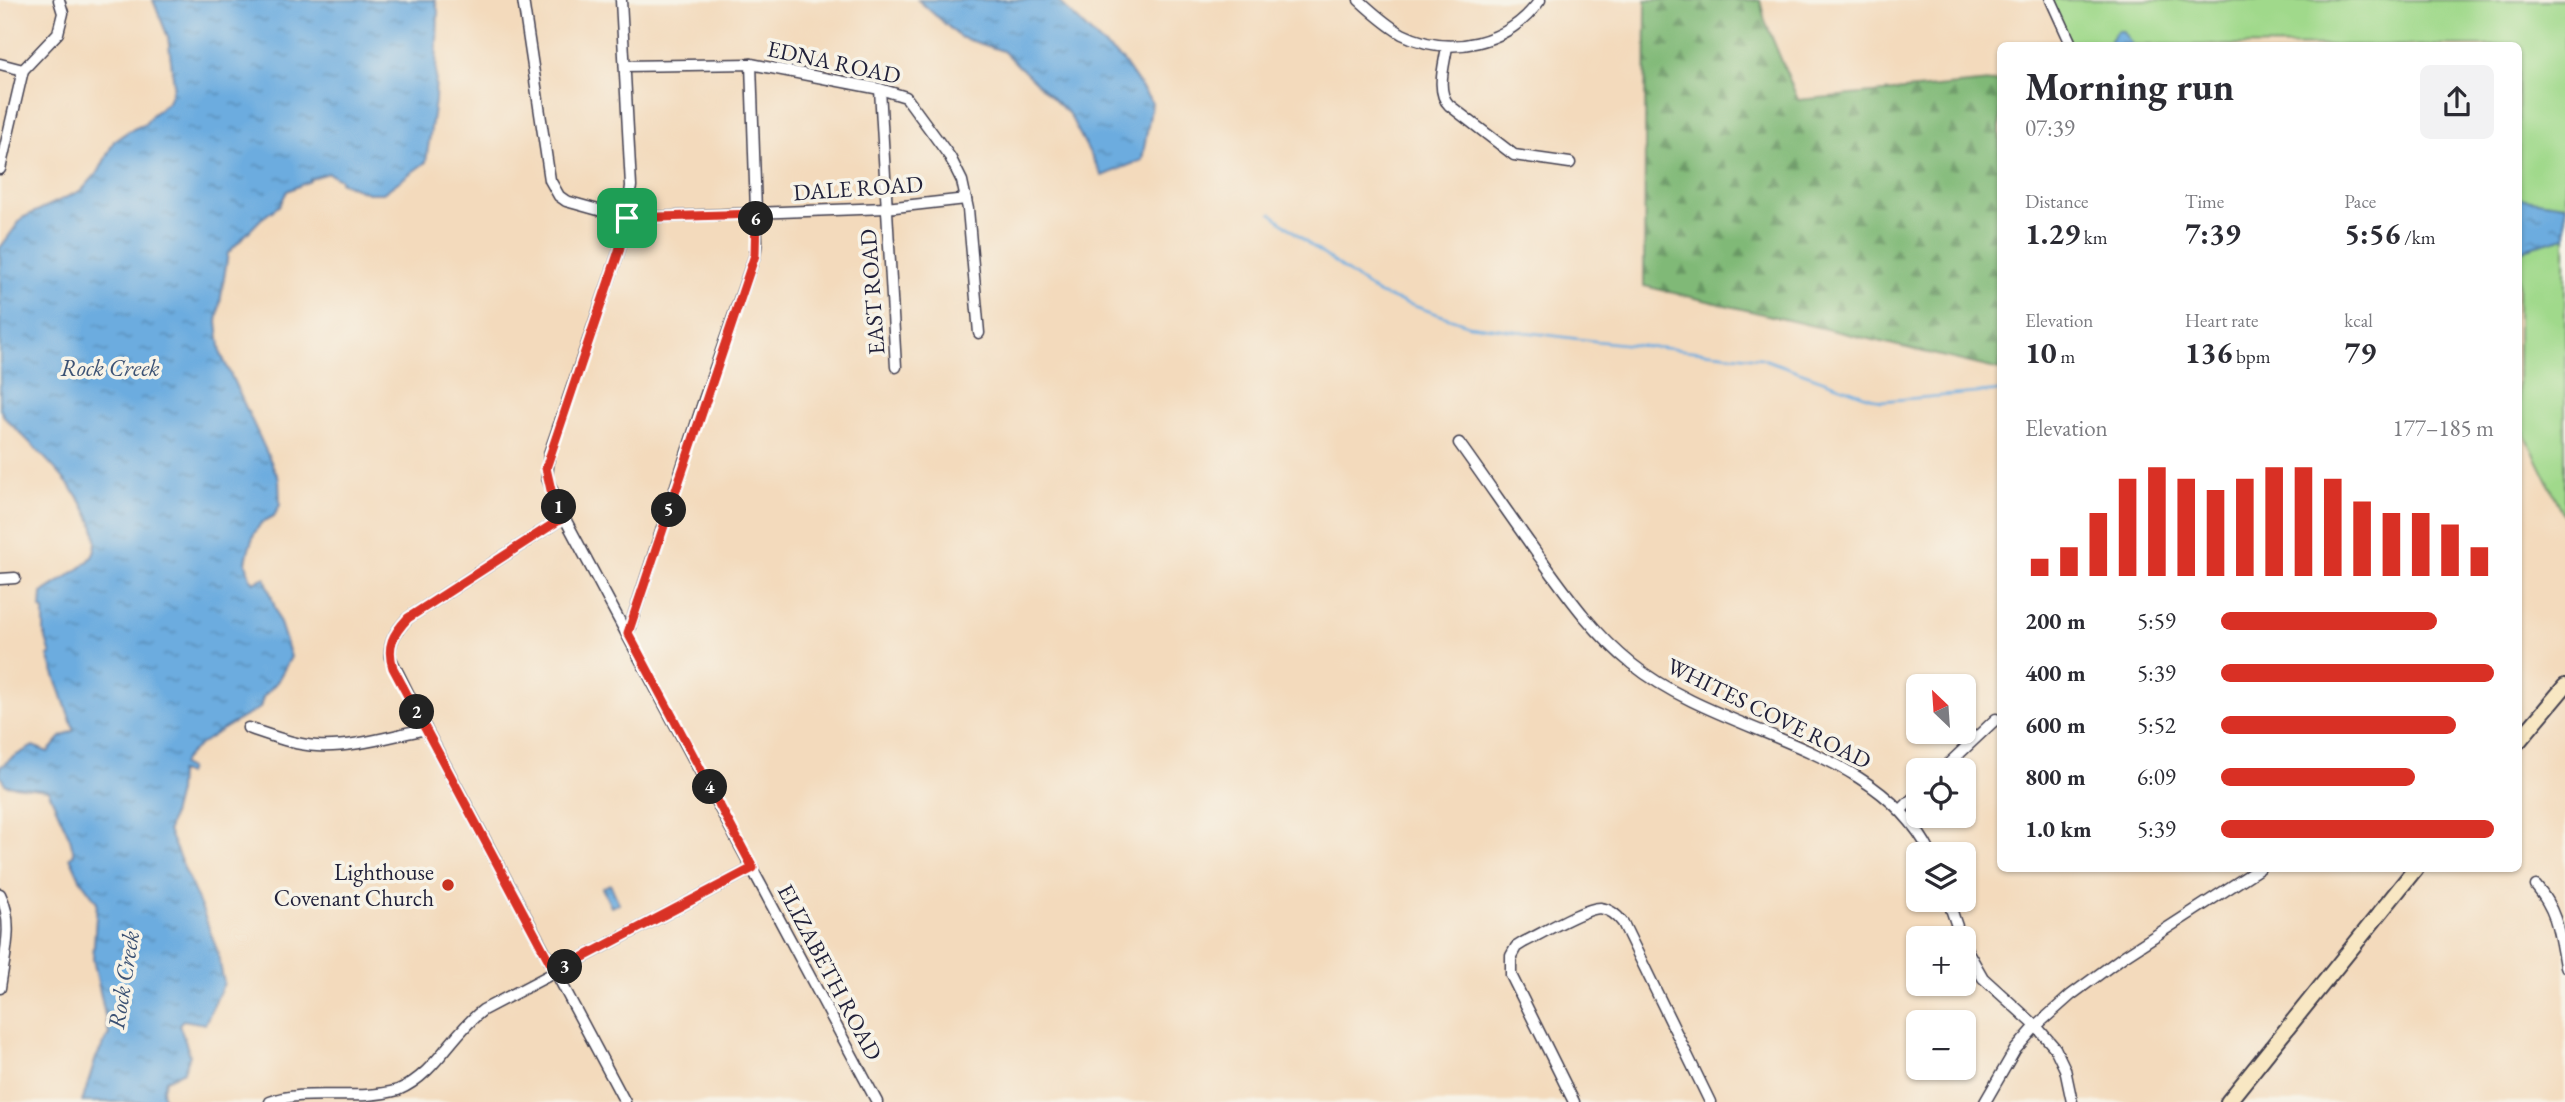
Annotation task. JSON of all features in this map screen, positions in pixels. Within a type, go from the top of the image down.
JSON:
[{"type":"main road","points":[[2522,736],[2565,686]]},
{"type":"main road","points":[[2228,1102],[2413,872]]},
{"type":"street","points":[[0,169],[23,70],[58,33],[63,13],[60,0]]},
{"type":"street","name":"DALE ROAD","points":[[523,0],[550,180],[559,196],[566,201],[627,218],[886,208],[966,199]]},
{"type":"street","name":"ELIZABETH ROAD","points":[[621,0],[631,186],[627,218],[619,251],[546,468],[551,490],[877,1102]]},
{"type":"street","points":[[1359,0],[1403,34],[1447,46],[1479,43],[1506,32],[1523,19],[1540,0]]},
{"type":"street","points":[[2051,0],[2070,42]]},
{"type":"street","points":[[1447,46],[1442,89],[1444,101],[1514,155],[1570,163]]},
{"type":"street","points":[[0,64],[23,70]]},
{"type":"street","points":[[628,633],[755,255],[751,64]]},
{"type":"street","name":"EDNA ROAD","points":[[625,66],[751,64],[897,93],[913,104],[955,166],[966,199],[979,333]]},
{"type":"street","name":"EAST ROAD","points":[[880,89],[896,367]]},
{"type":"street","name":"WHITES COVE ROAD","points":[[1459,443],[1577,608],[1632,664],[1689,700],[1871,784],[1901,810],[1924,842]]},
{"type":"street","points":[[564,517],[408,618],[389,646],[393,668],[625,1102]]},
{"type":"street","points":[[0,579],[15,578]]},
{"type":"street","points":[[1955,758],[1996,719]]},
{"type":"street","points":[[248,728],[317,746],[341,746],[426,729]]},
{"type":"street","points":[[1901,810],[1906,805]]},
{"type":"street","points":[[270,1102],[284,1098],[379,1096],[397,1090],[416,1080],[430,1068],[458,1031],[483,1010],[753,868]]},
{"type":"street","points":[[1985,1102],[2015,1050],[2036,1026],[2071,995],[2123,956],[2254,872]]},
{"type":"street","points":[[2536,886],[2553,909],[2565,966]]},
{"type":"street","points":[[0,894],[8,916],[0,988]]},
{"type":"street","points":[[1574,1102],[1517,988],[1510,967],[1511,956],[1516,947],[1524,942],[1589,910],[1601,908],[1617,915],[1623,923],[1710,1102]]},
{"type":"street","points":[[1976,966],[1983,978],[2036,1026],[2061,1058],[2073,1102]]},
{"type":"green space","points":[[1646,0],[1760,0],[1765,21],[1798,100],[1997,81],[1997,369],[1644,286]]},
{"type":"green space","points":[[2049,0],[2565,0],[2565,517],[2522,428],[2522,42],[2069,42]]},
{"type":"water","name":"Rock Creek","points":[[153,0],[435,0],[438,11],[435,101],[426,162],[383,193],[368,193],[340,182],[340,179],[328,173],[310,179],[287,191],[280,205],[261,219],[228,253],[217,322],[221,354],[279,479],[280,505],[274,516],[261,523],[254,534],[246,563],[250,578],[254,582],[265,577],[291,657],[277,682],[263,697],[260,708],[193,750],[182,765],[189,769],[187,774],[179,772],[178,792],[168,831],[217,950],[224,983],[205,1024],[183,1020],[179,1024],[190,1055],[184,1071],[166,1080],[162,1091],[165,1102],[82,1102],[96,1058],[109,1034],[93,959],[97,902],[80,879],[70,857],[74,854],[70,838],[48,790],[6,785],[0,776],[0,767],[33,746],[48,752],[61,737],[74,730],[48,656],[51,655],[44,632],[42,593],[90,559],[96,539],[91,520],[81,501],[49,462],[5,418],[0,409],[0,248],[22,218],[82,190],[99,171],[114,141],[145,124],[168,102],[174,85],[168,37]]},
{"type":"water","points":[[918,0],[1057,0],[1123,61],[1152,103],[1142,160],[1102,176],[1069,114],[1003,51],[960,37]]},
{"type":"water","points":[[2117,31],[2123,31],[2130,42],[2110,42]]},
{"type":"water","points":[[2522,199],[2565,205],[2565,237],[2522,251]]},
{"type":"water","points":[[610,884],[619,903],[611,907],[602,888]]},
{"type":"waterway","points":[[1271,213],[1377,293],[1469,325],[1761,358],[1881,401],[1997,391]]},
{"type":"place","name":"Lighthouse Covenant Church","points":[[448,885]]},
{"type":"route","points":[[756,214],[755,255],[704,400],[628,633],[753,868],[555,972],[393,668],[389,646],[408,618],[564,517],[551,490],[546,468],[619,251],[627,218],[756,214]]}]
